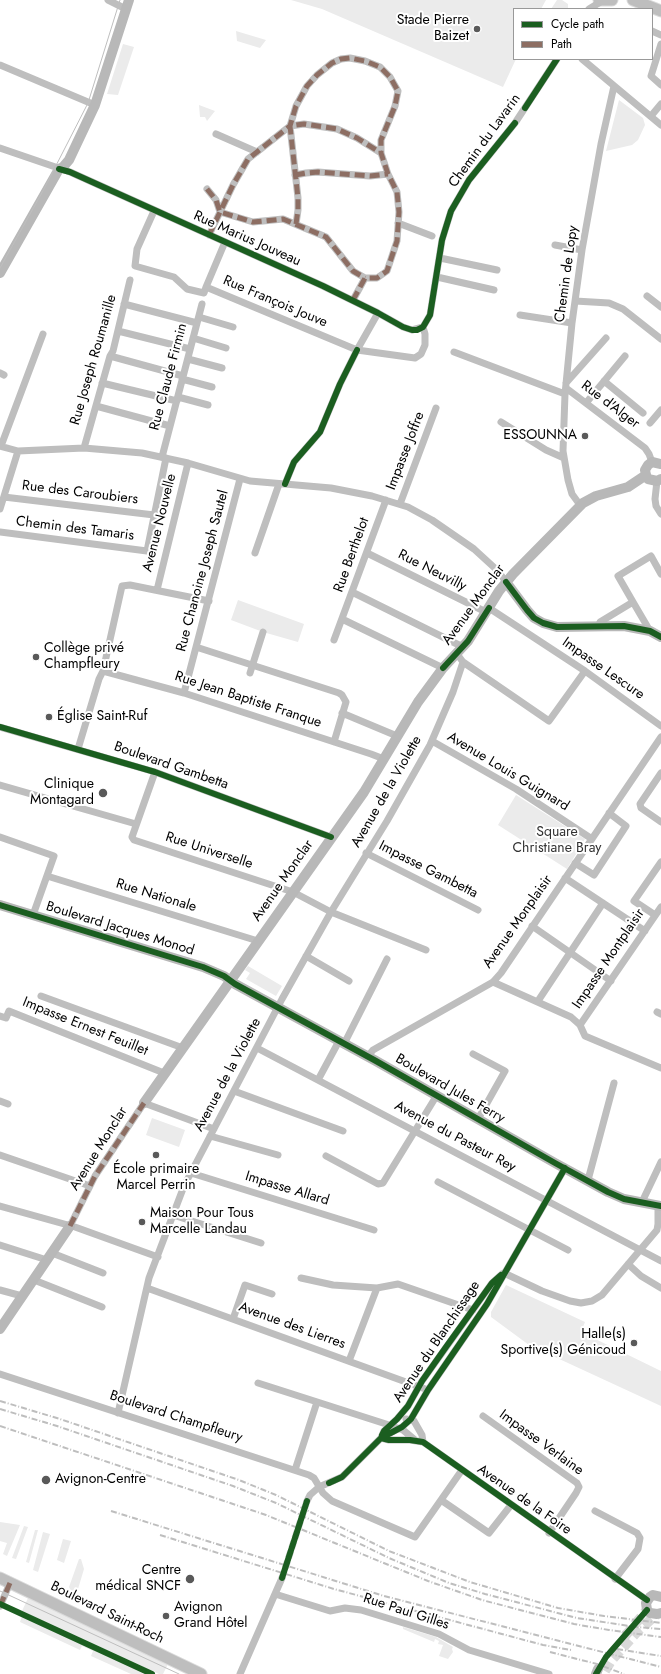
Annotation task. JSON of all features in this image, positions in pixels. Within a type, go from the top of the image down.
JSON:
[{"type":"main road","points":[[633,0],[661,11]]},
{"type":"main road","name":"Boulevard Saint-Roch","points":[[0,1578],[183,1670],[201,1674]]},
{"type":"street","points":[[0,274],[59,169],[69,160],[95,105],[127,4],[108,0]]},
{"type":"street","points":[[591,8],[605,0]]},
{"type":"street","points":[[661,44],[651,76],[661,85]]},
{"type":"street","points":[[220,212],[253,222],[284,219],[326,237],[353,271],[365,278],[377,278],[387,271],[393,258],[397,241],[397,192],[380,153],[380,140],[395,106],[398,91],[390,77],[380,67],[365,61],[350,58],[341,59],[332,63],[317,75],[307,86],[296,106],[290,126],[298,198],[296,224]]},
{"type":"street","name":"Chemin du Lavarin","points":[[357,350],[415,358],[421,354],[425,345],[425,334],[423,327],[430,315],[442,240],[451,211],[469,180],[515,123],[556,60]]},
{"type":"street","points":[[583,60],[661,124]]},
{"type":"street","points":[[0,65],[95,105]]},
{"type":"street","name":"Chemin de Lopy","points":[[580,506],[572,494],[563,451],[566,389],[572,323],[582,250],[601,144],[614,86]]},
{"type":"street","points":[[651,116],[661,104]]},
{"type":"street","points":[[210,235],[233,185],[248,159],[290,126],[304,124],[337,129],[357,138],[380,153]]},
{"type":"street","points":[[216,134],[257,152]]},
{"type":"street","name":"Rue Marius Jouveau","points":[[0,148],[70,172],[353,300],[404,327],[412,330],[423,327]]},
{"type":"street","points":[[295,175],[318,172],[370,176],[388,174]]},
{"type":"street","points":[[207,189],[216,200],[220,212]]},
{"type":"street","points":[[154,210],[137,249],[135,266],[174,276],[187,289],[204,293],[206,287]]},
{"type":"street","points":[[398,223],[432,236]]},
{"type":"street","name":"Rue François Jouve","points":[[225,242],[206,287],[357,350]]},
{"type":"street","points":[[555,245],[582,250]]},
{"type":"street","points":[[440,258],[497,270]]},
{"type":"street","points":[[437,277],[494,290]]},
{"type":"street","points":[[353,300],[365,278]]},
{"type":"street","name":"Rue Joseph Roumanille","points":[[84,448],[102,382],[113,351],[130,280]]},
{"type":"street","points":[[647,296],[661,307]]},
{"type":"street","points":[[575,301],[609,303],[623,309],[661,339]]},
{"type":"street","points":[[124,304],[233,327]]},
{"type":"street","name":"Rue Claude Firmin","points":[[164,457],[170,426],[202,304]]},
{"type":"street","points":[[255,553],[282,484],[294,462],[320,432],[340,384],[378,313]]},
{"type":"street","points":[[520,315],[572,323]]},
{"type":"street","points":[[118,331],[190,349]]},
{"type":"street","points":[[43,334],[1,446],[18,451],[84,448],[164,457],[240,479],[331,488],[400,504],[432,520],[469,544],[493,566],[527,610],[534,618],[543,624],[557,627],[624,626],[650,631],[661,637]]},
{"type":"street","points":[[193,338],[226,348]]},
{"type":"street","points":[[566,389],[606,338]]},
{"type":"street","name":"Rue d'Alger","points":[[454,352],[566,389],[645,448],[658,462]]},
{"type":"street","points":[[110,356],[183,377],[212,388]]},
{"type":"street","points":[[586,403],[625,356]]},
{"type":"street","points":[[188,359],[222,368]]},
{"type":"street","points":[[604,381],[644,413]]},
{"type":"street","points":[[102,382],[208,405]]},
{"type":"street","points":[[96,406],[170,426]]},
{"type":"street","name":"Impasse Joffre","points":[[400,504],[436,408]]},
{"type":"street","points":[[650,424],[661,410]]},
{"type":"street","points":[[501,422],[546,450],[564,458]]},
{"type":"street","name":"Chemin des Tamaris","points":[[0,509],[18,451]]},
{"type":"street","name":"Chemin des Tamaris","points":[[0,532],[147,551],[164,457]]},
{"type":"street","points":[[658,462],[648,465],[645,470],[648,479],[659,480],[655,499],[656,506],[661,514]]},
{"type":"street","name":"Avenue Nouvelle","points":[[157,590],[188,463]]},
{"type":"street","name":"Avenue Monclar","points":[[0,1329],[70,1226],[90,1186],[164,1073],[364,792],[418,702],[443,668],[461,655],[506,582],[523,562],[588,499],[628,487],[646,475]]},
{"type":"street","name":"Rue Chanoine Joseph Sautel","points":[[184,693],[240,479]]},
{"type":"street","name":"Rue des Caroubiers","points":[[4,497],[154,515]]},
{"type":"street","name":"Rue Berthelot","points":[[334,640],[386,500]]},
{"type":"street","name":"Rue Neuvilly","points":[[367,553],[488,610]]},
{"type":"street","points":[[650,631],[618,576],[651,556],[661,574]]},
{"type":"street","points":[[78,749],[99,679],[103,671],[122,586],[130,585],[209,601]]},
{"type":"street","points":[[352,592],[461,655],[549,720],[585,671]]},
{"type":"street","points":[[599,626],[600,622],[633,602]]},
{"type":"street","name":"Impasse Lescure","points":[[488,610],[585,671],[661,726]]},
{"type":"street","points":[[342,619],[443,668]]},
{"type":"street","points":[[250,673],[263,632]]},
{"type":"street","points":[[196,648],[253,665],[342,695],[346,702],[334,742]]},
{"type":"street","name":"Avenue de la Violette","points":[[118,1413],[147,1288],[184,1186],[277,1008],[331,912],[387,821],[432,741],[453,692],[461,655]]},
{"type":"street","name":"Rue Jean Baptiste Franque","points":[[103,671],[184,693],[384,759]]},
{"type":"street","points":[[342,713],[398,736]]},
{"type":"street","name":"Boulevard Gambetta","points":[[0,727],[155,772],[331,837]]},
{"type":"street","name":"Avenue Monplaisir","points":[[368,1056],[373,1050],[492,982],[501,973],[661,737]]},
{"type":"street","name":"Avenue Louis Guignard","points":[[432,741],[516,789],[592,839]]},
{"type":"street","name":"Rue Universelle","points":[[155,772],[136,824],[132,837],[134,840],[293,892]]},
{"type":"street","points":[[661,772],[640,804],[641,808],[661,822]]},
{"type":"street","points":[[0,785],[136,824]]},
{"type":"street","points":[[575,863],[594,875],[626,826],[609,814]]},
{"type":"street","points":[[0,837],[54,856],[33,915]]},
{"type":"street","name":"Impasse Gambetta","points":[[366,853],[478,910]]},
{"type":"street","points":[[655,914],[634,901],[661,862]]},
{"type":"street","name":"Rue Nationale","points":[[47,876],[258,941]]},
{"type":"street","points":[[565,878],[645,931]]},
{"type":"street","points":[[293,892],[331,912],[426,950]]},
{"type":"street","points":[[538,1001],[603,903]]},
{"type":"street","name":"Boulevard Jacques Monod","points":[[0,905],[203,967],[230,981]]},
{"type":"street","name":"Impasse Montplaisir","points":[[580,1025],[661,907]]},
{"type":"street","points":[[532,926],[611,981]]},
{"type":"street","points":[[306,956],[349,981]]},
{"type":"street","points":[[318,1080],[387,959]]},
{"type":"street","name":"Boulevard Jules Ferry","points":[[230,981],[277,1008],[368,1056],[565,1168],[624,1199],[659,1206]]},
{"type":"street","points":[[492,982],[571,1016],[580,1025],[585,1036],[661,1068]]},
{"type":"street","points":[[41,996],[183,1048]]},
{"type":"street","name":"Impasse Ernest Feuillet","points":[[0,1016],[6,1018],[9,1011],[164,1073]]},
{"type":"street","name":"Avenue du Pasteur Rey","points":[[257,1048],[661,1260]]},
{"type":"street","points":[[473,1054],[505,1071],[478,1119]]},
{"type":"street","points":[[588,1180],[614,1083]]},
{"type":"street","points":[[234,1091],[343,1131]]},
{"type":"street","points":[[326,1156],[378,1184],[383,1183],[437,1095]]},
{"type":"street","points":[[0,1101],[8,1104]]},
{"type":"street","points":[[144,1103],[214,1129]]},
{"type":"street","points":[[210,1136],[278,1155]]},
{"type":"street","points":[[0,1155],[90,1186]]},
{"type":"street","points":[[642,1202],[661,1162]]},
{"type":"street","points":[[565,1168],[504,1273],[542,1291],[570,1301],[581,1303],[592,1301],[602,1295],[658,1227],[659,1206]]},
{"type":"street","name":"Impasse Allard","points":[[191,1173],[374,1230]]},
{"type":"street","points":[[438,1182],[568,1250]]},
{"type":"street","points":[[0,1206],[70,1226],[158,1257]]},
{"type":"street","points":[[173,1215],[261,1243]]},
{"type":"street","points":[[0,1245],[50,1256],[103,1274]]},
{"type":"street","points":[[628,1264],[641,1276],[661,1288]]},
{"type":"street","name":"Avenue du Blanchissage","points":[[381,1438],[384,1431],[398,1419],[408,1406],[420,1386],[492,1283],[504,1273]]},
{"type":"street","name":"Avenue du Blanchissage","points":[[320,1487],[342,1477],[381,1438],[398,1429],[411,1419],[428,1390],[498,1287],[504,1273]]},
{"type":"street","points":[[301,1278],[333,1285],[377,1288],[398,1284],[473,1310]]},
{"type":"street","points":[[34,1280],[102,1307]]},
{"type":"street","points":[[234,1319],[245,1285],[272,1294]]},
{"type":"street","name":"Avenue des Lierres","points":[[147,1288],[428,1390]]},
{"type":"street","points":[[349,1361],[377,1288]]},
{"type":"street","points":[[0,1290],[22,1296]]},
{"type":"street","name":"Boulevard Champfleury","points":[[0,1374],[295,1470],[314,1478],[323,1493],[332,1501],[415,1536],[441,1500]]},
{"type":"street","name":"Avenue de la Foire","points":[[258,1383],[390,1426],[408,1433],[415,1440]]},
{"type":"street","points":[[295,1470],[317,1402]]},
{"type":"street","name":"Impasse Verlaine","points":[[483,1416],[577,1483],[579,1487],[576,1493],[550,1532]]},
{"type":"street","points":[[398,1419],[411,1419],[414,1421],[422,1435],[423,1442]]},
{"type":"street","name":"Avenue de la Foire","points":[[381,1438],[389,1440],[415,1440],[423,1442],[615,1579],[647,1600]]},
{"type":"street","points":[[462,1470],[441,1500],[489,1533],[511,1505]]},
{"type":"street","points":[[307,1501],[313,1491],[320,1487]]},
{"type":"street","points":[[595,1511],[637,1533],[640,1538],[638,1549],[615,1579]]},
{"type":"street","points":[[240,1674],[282,1578]]},
{"type":"street","points":[[0,1606],[10,1583]]},
{"type":"street","name":"Rue Paul Gilles","points":[[275,1594],[330,1611],[345,1608],[361,1610],[439,1634],[463,1647],[549,1674]]},
{"type":"street","points":[[661,1597],[653,1595],[647,1600],[646,1607],[650,1612],[657,1614],[661,1613]]},
{"type":"green space","points":[[291,0],[546,0],[542,8],[513,8],[513,60],[516,60],[503,87],[322,9]]},
{"type":"green space","points":[[557,0],[562,0],[568,4],[568,8],[552,8]]},
{"type":"green space","points":[[236,31],[266,40],[260,48],[237,41]]},
{"type":"green space","points":[[123,44],[134,47],[118,95],[107,94]]},
{"type":"green space","points":[[619,100],[643,118],[645,125],[638,140],[632,145],[606,151]]},
{"type":"green space","points":[[199,105],[215,111],[207,121],[205,117],[200,117]]},
{"type":"green space","points":[[238,600],[304,624],[298,642],[263,632],[231,620]]},
{"type":"green space","name":"Square Christiane Bray","points":[[516,795],[585,839],[567,869],[498,825]]},
{"type":"green space","points":[[248,966],[282,986],[276,996],[246,979],[250,973],[245,970]]},
{"type":"green space","points":[[152,1118],[185,1130],[179,1147],[146,1135]]},
{"type":"green space","points":[[506,1285],[585,1322],[581,1332],[661,1371],[661,1406],[529,1345],[491,1317],[491,1312]]},
{"type":"green space","points":[[0,1522],[20,1525],[7,1556],[3,1554],[7,1543],[0,1541]]},
{"type":"green space","points":[[24,1526],[28,1527],[16,1559],[12,1558]]},
{"type":"green space","points":[[35,1530],[38,1530],[29,1563],[26,1562]]},
{"type":"green space","points":[[43,1532],[50,1534],[38,1572],[33,1570]]},
{"type":"green space","points":[[63,1539],[71,1541],[64,1563],[57,1560]]},
{"type":"green space","points":[[79,1559],[81,1559],[84,1569],[75,1599],[69,1587]]},
{"type":"green space","points":[[28,1598],[168,1664],[163,1674],[159,1674],[22,1611]]},
{"type":"green space","points":[[22,1616],[147,1674],[131,1674],[91,1656],[93,1651],[82,1646],[80,1650],[20,1622]]},
{"type":"green space","points":[[403,1627],[436,1637],[453,1647],[453,1652],[448,1659],[439,1656],[443,1645],[438,1644],[439,1641],[435,1639],[434,1642],[403,1629]]},
{"type":"tunnel","points":[[282,1578],[307,1501]]},
{"type":"tunnel","points":[[625,1636],[647,1610]]},
{"type":"tunnel","points":[[605,1671],[611,1661],[637,1632],[657,1614]]},
{"type":"tram line","points":[[0,268],[44,189],[88,103],[120,0]]},
{"type":"tram line","points":[[0,1591],[179,1674]]},
{"type":"railway","points":[[0,1401],[60,1419],[239,1480],[276,1495],[389,1551],[470,1582],[558,1608],[604,1616],[661,1623]]},
{"type":"railway","points":[[0,1409],[57,1426],[233,1486],[276,1503],[389,1558],[449,1583],[577,1618],[636,1627],[661,1629]]},
{"type":"railway","points":[[0,1426],[266,1515],[428,1581],[482,1600],[574,1624],[661,1637]]},
{"type":"railway","points":[[111,1511],[384,1596],[661,1667]]},
{"type":"railway","points":[[160,1535],[334,1589],[543,1645],[571,1650]]},
{"type":"railway","points":[[617,1649],[661,1656]]},
{"type":"railway","points":[[550,1652],[597,1664],[624,1674]]},
{"type":"marked path","points":[[209,235],[233,185],[248,159],[290,126],[296,106],[307,86],[317,75],[332,63],[341,59],[350,58],[365,61],[380,67],[390,77],[398,91],[395,106],[381,140],[381,153],[388,174],[397,192],[399,212],[397,241],[387,271],[377,278],[365,278],[353,300]]},
{"type":"marked path","points":[[296,224],[298,198],[290,126],[304,124],[337,129],[357,138],[381,153]]},
{"type":"marked path","points":[[295,175],[318,172],[370,176],[388,174]]},
{"type":"marked path","points":[[207,189],[216,200],[220,212],[253,222],[283,219],[326,237],[353,271],[365,278]]},
{"type":"marked path","points":[[70,1226],[95,1176],[144,1103]]},
{"type":"marked path","points":[[0,1606],[10,1583]]},
{"type":"cycle path","points":[[525,108],[556,60]]},
{"type":"cycle path","points":[[59,169],[70,172],[323,286],[403,327],[417,330],[423,327],[430,315],[442,240],[451,211],[469,180],[515,123]]},
{"type":"cycle path","points":[[285,484],[294,462],[320,432],[340,384],[357,350]]},
{"type":"cycle path","points":[[506,582],[534,618],[543,623],[557,627],[624,626],[650,631],[661,637]]},
{"type":"cycle path","points":[[443,668],[468,641],[489,608]]},
{"type":"cycle path","points":[[0,727],[155,772],[331,837]]},
{"type":"cycle path","points":[[0,905],[203,967],[224,976],[235,984],[376,1061],[608,1192],[624,1199],[661,1206]]},
{"type":"cycle path","points":[[329,1483],[342,1477],[381,1438],[402,1427],[411,1419],[428,1390],[487,1304],[565,1168]]},
{"type":"cycle path","points":[[382,1435],[408,1406],[422,1381],[446,1347],[492,1283],[501,1275]]},
{"type":"cycle path","points":[[381,1438],[389,1440],[410,1440],[423,1442],[647,1600]]},
{"type":"cycle path","points":[[282,1578],[307,1501]]},
{"type":"cycle path","points":[[0,1604],[152,1674]]},
{"type":"cycle path","points":[[596,1674],[606,1657],[647,1610]]},
{"type":"place","name":"Stade Pierre Baizet","points":[[477,29]]},
{"type":"place","name":"ESSOUNNA","points":[[585,436]]},
{"type":"place","name":"Collège privé Champfleury","points":[[36,657]]},
{"type":"place","name":"Église Saint-Ruf","points":[[49,717]]},
{"type":"place","name":"Clinique Montagard","points":[[103,793]]},
{"type":"place","name":"École primaire Marcel Perrin","points":[[156,1155]]},
{"type":"place","name":"Maison Pour Tous Marcelle Landau","points":[[142,1222]]},
{"type":"place","name":"Halle(s) Sportive(s) Génicoud","points":[[634,1343]]},
{"type":"place","name":"Avignon-Centre","points":[[46,1480]]},
{"type":"place","name":"Centre médical SNCF","points":[[190,1579]]},
{"type":"place","name":"Avignon Grand Hôtel","points":[[166,1616]]}]
